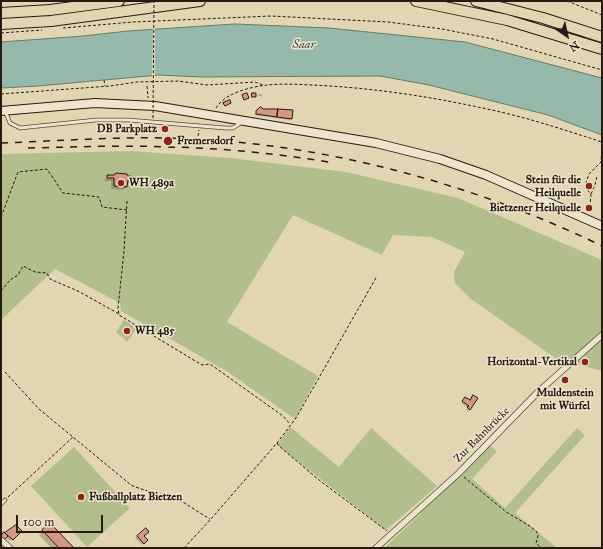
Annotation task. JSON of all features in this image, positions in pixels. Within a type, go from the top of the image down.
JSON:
[{"type":"highway","points":[[1,13],[50,10],[119,1]]},
{"type":"highway","points":[[1,24],[58,20],[200,1]]},
{"type":"highway","points":[[416,1],[507,20],[602,49]]},
{"type":"highway","points":[[476,1],[543,18],[602,37]]},
{"type":"main road","points":[[3,111],[74,104],[118,103],[155,106],[368,142],[440,159],[486,175],[602,226]]},
{"type":"street","name":"Zur Bahnbrücke","points":[[376,548],[459,473],[538,392],[602,335]]},
{"type":"street","points":[[1,540],[10,548]]},
{"type":"lane","points":[[3,111],[10,122],[20,128],[96,120],[128,120],[233,128],[243,121]]},
{"type":"lane","points":[[1,504],[5,500]]},
{"type":"path","points":[[153,118],[154,1]]},
{"type":"path","points":[[566,1],[602,15]]},
{"type":"path","points":[[64,28],[133,22],[271,16],[388,22],[492,39],[602,70]]},
{"type":"path","points":[[1,33],[48,29]]},
{"type":"path","points":[[104,80],[105,86]]},
{"type":"path","points":[[1,94],[94,88],[123,83],[150,81],[178,81],[207,85],[255,82],[261,83],[264,86]]},
{"type":"path","points":[[213,116],[219,104],[229,96],[264,86],[303,85],[363,89],[415,95],[511,114],[602,142]]},
{"type":"path","points":[[147,86],[148,101]]},
{"type":"path","points":[[149,110],[156,111]]},
{"type":"path","points":[[198,136],[199,126]]},
{"type":"path","points":[[185,146],[186,140]]},
{"type":"path","points":[[185,143],[197,144]]},
{"type":"path","points":[[591,195],[585,186],[589,174],[601,162],[602,146]]},
{"type":"path","points":[[1,217],[18,172],[47,170],[63,193],[99,197],[102,207],[127,210]]},
{"type":"path","points":[[590,206],[591,195],[597,176]]},
{"type":"path","points":[[120,315],[118,308],[124,251],[127,201]]},
{"type":"path","points":[[1,292],[10,280],[18,275],[24,266],[35,272],[47,273],[50,279],[80,292],[202,364],[210,364],[283,416],[290,425]]},
{"type":"path","points":[[184,548],[277,443],[296,418],[376,276]]},
{"type":"path","points":[[5,372],[39,409],[131,485],[141,490],[165,495],[178,500],[211,519]]},
{"type":"path","points":[[5,500],[74,437]]},
{"type":"path","points":[[277,443],[320,480],[391,533]]},
{"type":"path","points":[[459,473],[506,512],[530,526],[537,532],[538,536],[536,543],[541,548]]},
{"type":"green space","points":[[131,151],[230,158],[346,172],[458,198],[602,260],[602,371],[555,358],[471,299],[455,283],[454,278],[454,272],[465,252],[432,237],[393,235],[382,255],[293,215],[227,322],[318,376],[295,419],[228,372],[121,311],[120,303],[55,269],[1,320],[1,154]]},
{"type":"green space","points":[[124,320],[137,328],[127,342],[116,332]]},
{"type":"green space","points":[[290,427],[339,467],[371,428],[437,486],[386,530],[277,445]]},
{"type":"green space","points":[[577,428],[585,435],[515,513],[557,548],[384,548],[412,522],[488,444],[497,451],[472,479],[505,508]]},
{"type":"green space","name":"Fußballplatz Bietzen","points":[[74,447],[130,508],[87,547],[31,486]]},
{"type":"water","name":"Saar","points":[[235,24],[329,28],[465,42],[602,78],[602,135],[548,115],[429,85],[380,76],[201,77],[159,75],[1,88],[1,42],[128,31]]},
{"type":"pier","points":[[153,27],[155,27],[155,78],[152,78]]},
{"type":"building","points":[[247,93],[249,98],[244,100],[242,95]]},
{"type":"building","points":[[252,93],[256,93],[256,97],[252,97]]},
{"type":"building","points":[[230,100],[231,103],[225,106],[223,103]]},
{"type":"building","points":[[261,107],[263,109],[278,109],[277,117],[256,114],[256,111]]},
{"type":"building","points":[[278,109],[293,110],[292,119],[277,117]]},
{"type":"building","name":"WH 489a","points":[[116,173],[136,177],[135,180],[128,180],[127,187],[114,186],[114,178],[107,178],[107,175],[114,175]]},
{"type":"building","points":[[473,395],[478,398],[470,410],[467,407],[469,406],[462,401],[465,397],[470,400]]},
{"type":"building","points":[[50,523],[74,548],[59,548],[42,530]]},
{"type":"building","points":[[16,525],[22,531],[13,540],[5,533]]},
{"type":"building","points":[[146,528],[149,532],[144,536],[148,540],[144,544],[137,536]]},
{"type":"building","points":[[4,532],[8,536],[4,540],[1,536]]},
{"type":"railway","points":[[1,143],[165,138],[220,141],[276,147],[333,156],[445,184],[499,202],[552,223],[602,246]]},
{"type":"railway","points":[[28,148],[150,146],[252,152],[335,163]]},
{"type":"place","name":"DB Parkplatz","points":[[165,129]]},
{"type":"place","name":"Fremersdorf","points":[[168,141]]},
{"type":"place","name":"WH 489a","points":[[121,183]]},
{"type":"place","name":"Stein für die Heilquelle","points":[[589,186]]},
{"type":"place","name":"Bietzener Heilquelle","points":[[589,208]]},
{"type":"place","name":"WH 485","points":[[127,331]]},
{"type":"place","name":"Horizontal-Vertikal","points":[[585,362]]},
{"type":"place","name":"Muldenstein mit Würfel","points":[[565,380]]},
{"type":"place","name":"Fußballplatz Bietzen","points":[[81,497]]}]
